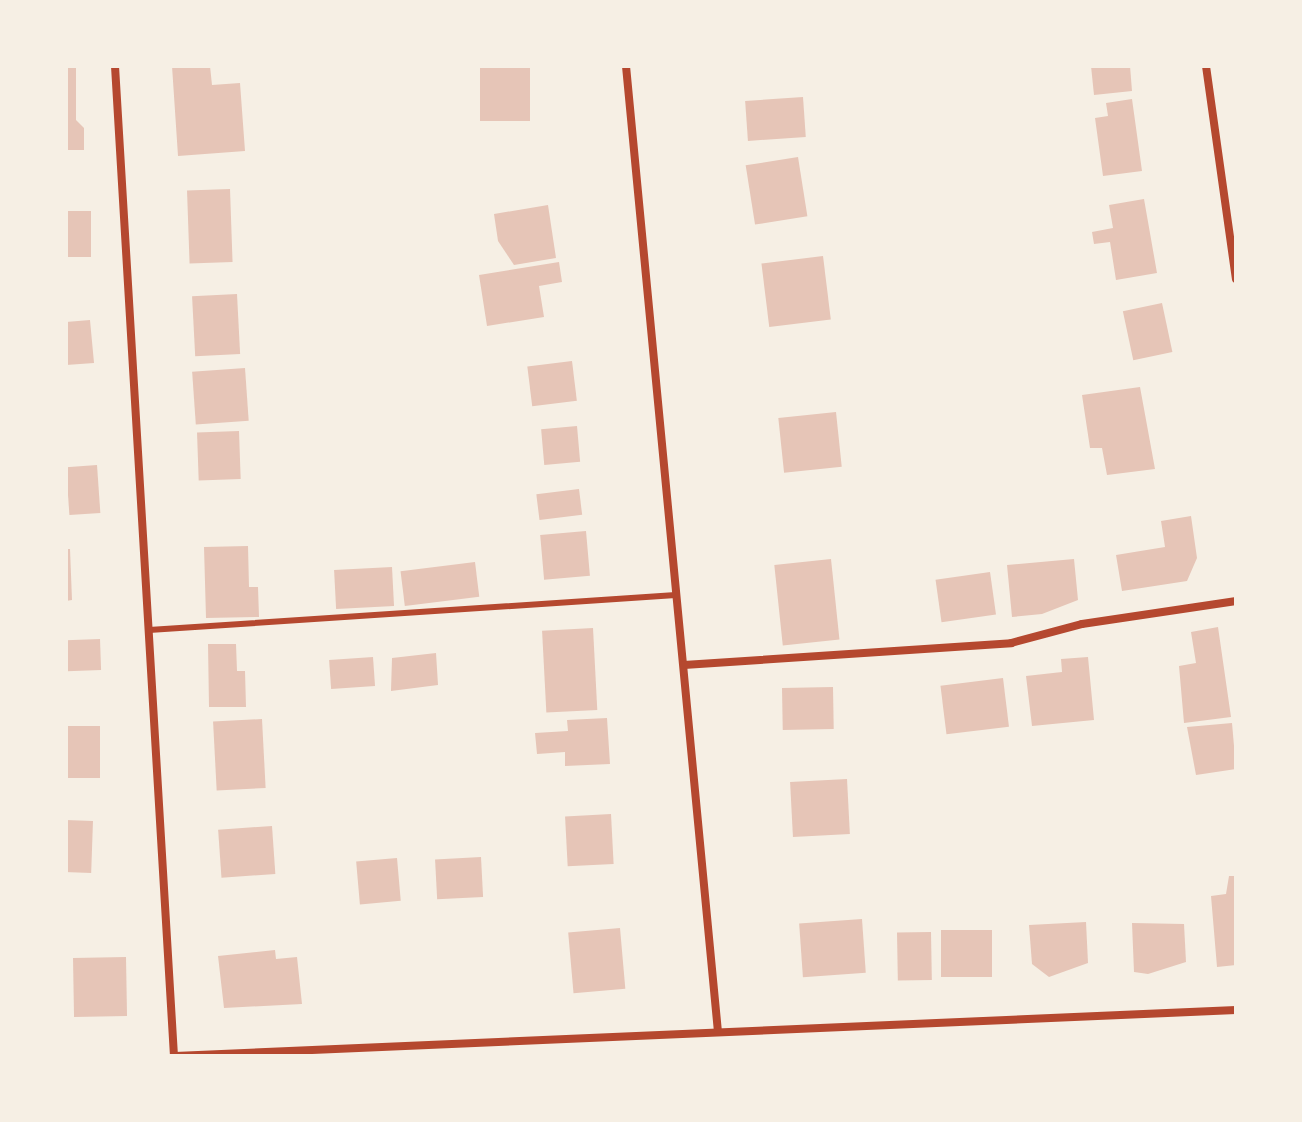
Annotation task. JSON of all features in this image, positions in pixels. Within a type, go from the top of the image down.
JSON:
[{"type":"street","points":[[115,66],[174,1056],[1236,1010]]},
{"type":"street","points":[[626,66],[718,1032]]},
{"type":"street","points":[[1206,66],[1236,279]]},
{"type":"street","points":[[684,665],[1011,643],[1082,624],[1236,601]]},
{"type":"lane","points":[[149,630],[676,595]]},
{"type":"building","points":[[66,66],[76,66],[76,120],[84,128],[84,150],[66,150]]},
{"type":"building","points":[[172,66],[210,66],[212,85],[240,83],[245,151],[178,156]]},
{"type":"building","points":[[480,66],[530,66],[530,121],[480,121]]},
{"type":"building","points":[[1091,66],[1130,66],[1132,91],[1094,95]]},
{"type":"building","points":[[803,97],[806,137],[748,141],[745,101]]},
{"type":"building","points":[[1132,99],[1142,171],[1103,176],[1095,118],[1108,116],[1106,103]]},
{"type":"building","points":[[798,157],[807,216],[755,225],[746,165]]},
{"type":"building","points":[[230,189],[233,262],[190,263],[187,191]]},
{"type":"building","points":[[1144,199],[1157,273],[1116,280],[1110,242],[1094,244],[1092,232],[1113,228],[1109,205]]},
{"type":"building","points":[[548,205],[556,258],[514,265],[498,241],[494,214]]},
{"type":"building","points":[[66,211],[91,211],[91,257],[66,257]]},
{"type":"building","points":[[823,256],[831,320],[769,327],[761,264]]},
{"type":"building","points":[[559,262],[562,282],[539,286],[544,317],[487,326],[479,275]]},
{"type":"building","points":[[237,294],[240,354],[195,356],[192,296]]},
{"type":"building","points":[[1162,303],[1172,352],[1133,360],[1123,311]]},
{"type":"building","points":[[90,320],[94,363],[66,365],[66,322]]},
{"type":"building","points":[[572,361],[577,401],[532,406],[527,366]]},
{"type":"building","points":[[245,368],[249,421],[196,425],[192,372]]},
{"type":"building","points":[[1140,387],[1155,469],[1107,475],[1102,448],[1090,448],[1082,395]]},
{"type":"building","points":[[836,412],[842,467],[784,473],[778,418]]},
{"type":"building","points":[[577,426],[580,462],[544,465],[541,429]]},
{"type":"building","points":[[239,431],[241,479],[199,480],[197,432]]},
{"type":"building","points":[[97,465],[100,513],[69,515],[66,467]]},
{"type":"building","points":[[579,489],[582,515],[539,520],[536,494]]},
{"type":"building","points":[[1191,516],[1197,558],[1187,581],[1122,591],[1116,555],[1165,547],[1161,521]]},
{"type":"building","points":[[586,531],[590,576],[544,580],[540,535]]},
{"type":"building","points":[[248,546],[249,587],[258,587],[259,617],[206,618],[204,547]]},
{"type":"building","points":[[66,549],[70,549],[72,600],[66,601]]},
{"type":"building","points":[[831,559],[839,640],[783,646],[774,565]]},
{"type":"building","points":[[1074,559],[1078,600],[1042,614],[1012,617],[1007,565]]},
{"type":"building","points":[[475,562],[479,597],[405,606],[401,571]]},
{"type":"building","points":[[392,567],[394,606],[336,609],[334,570]]},
{"type":"building","points":[[990,572],[996,615],[942,622],[936,580]]},
{"type":"building","points":[[1218,627],[1231,717],[1184,723],[1179,666],[1196,663],[1191,632]]},
{"type":"building","points":[[593,628],[597,710],[546,713],[542,631]]},
{"type":"building","points":[[100,639],[101,670],[67,671],[66,640]]},
{"type":"building","points":[[208,644],[236,644],[237,671],[245,671],[246,707],[209,707]]},
{"type":"building","points":[[436,653],[438,685],[391,691],[392,658]]},
{"type":"building","points":[[373,657],[375,686],[331,689],[329,660]]},
{"type":"building","points":[[1088,657],[1094,720],[1032,726],[1026,676],[1062,672],[1061,659]]},
{"type":"building","points":[[1003,678],[1009,727],[946,734],[940,686]]},
{"type":"building","points":[[833,687],[834,729],[783,730],[782,688]]},
{"type":"building","points":[[607,718],[610,764],[565,766],[565,752],[537,754],[535,733],[568,731],[567,720]]},
{"type":"building","points":[[262,719],[266,788],[217,790],[213,722]]},
{"type":"building","points":[[1232,723],[1236,769],[1196,775],[1187,727]]},
{"type":"building","points":[[66,726],[100,726],[100,778],[66,778]]},
{"type":"building","points":[[847,779],[850,834],[793,837],[790,782]]},
{"type":"building","points":[[611,814],[614,864],[568,866],[565,816]]},
{"type":"building","points":[[66,820],[93,821],[91,873],[66,872]]},
{"type":"building","points":[[272,826],[275,874],[221,878],[218,830]]},
{"type":"building","points":[[481,857],[483,897],[437,899],[435,859]]},
{"type":"building","points":[[397,858],[401,901],[360,904],[356,862]]},
{"type":"building","points":[[1229,876],[1236,876],[1236,965],[1217,967],[1211,896],[1226,894]]},
{"type":"building","points":[[862,919],[866,973],[803,977],[799,923]]},
{"type":"building","points":[[1086,922],[1088,963],[1049,977],[1032,964],[1029,925]]},
{"type":"building","points":[[1132,923],[1184,924],[1186,962],[1148,974],[1134,972]]},
{"type":"building","points":[[620,928],[625,989],[574,993],[568,933]]},
{"type":"building","points":[[941,930],[992,930],[992,977],[941,977]]},
{"type":"building","points":[[931,932],[932,980],[898,981],[897,933]]},
{"type":"building","points":[[275,950],[276,959],[297,957],[302,1004],[224,1008],[218,956]]},
{"type":"building","points":[[126,957],[127,1016],[74,1017],[73,958]]}]
